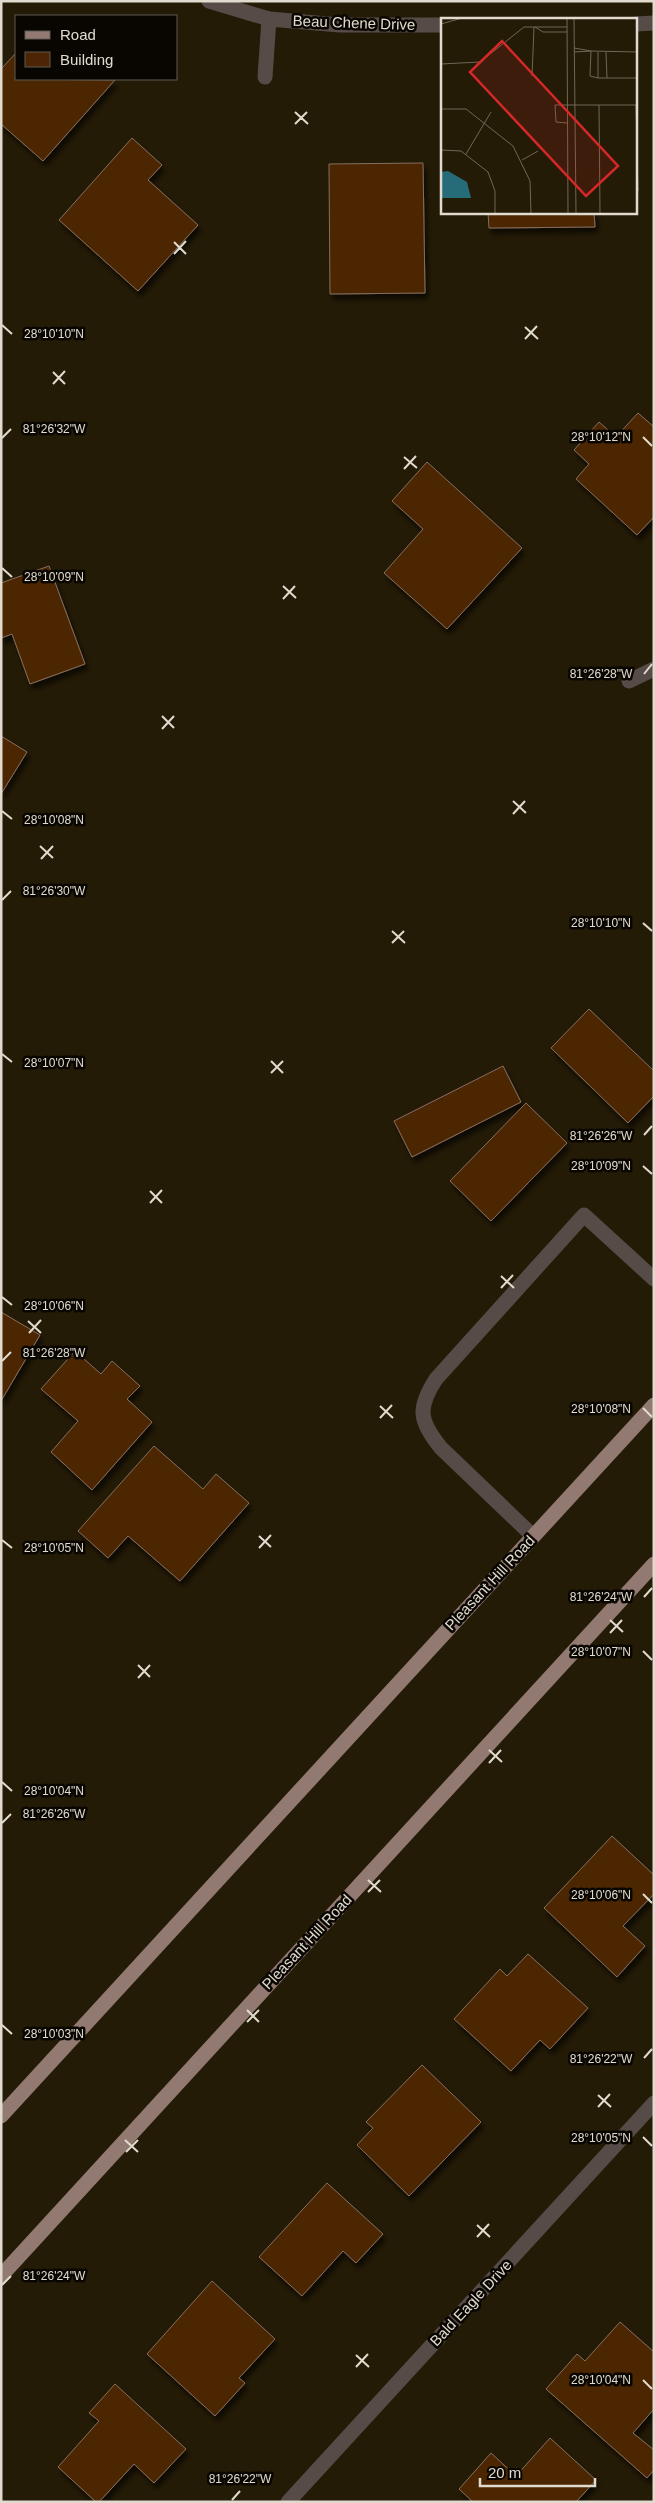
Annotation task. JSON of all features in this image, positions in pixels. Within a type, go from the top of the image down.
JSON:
[{"type":"main road","name":"Pleasant Hill Road","points":[[1,2116],[654,1405]]},
{"type":"main road","name":"Pleasant Hill Road","points":[[1,2276],[654,1564]]},
{"type":"street","name":"Beau Chene Drive","points":[[209,1],[269,19],[340,25],[441,25]]},
{"type":"street","points":[[265,77],[269,19]]},
{"type":"street","points":[[638,24],[654,24]]},
{"type":"street","points":[[628,681],[654,669]]},
{"type":"street","points":[[533,1536],[441,1448],[429,1433],[422,1418],[424,1403],[429,1390],[436,1378],[584,1215],[654,1279]]},
{"type":"street","name":"Bald Eagle Drive","points":[[288,2502],[654,2103]]},
{"type":"building","points":[[15,54],[15,80],[115,80],[43,161],[1,124],[1,69]]},
{"type":"building","points":[[132,138],[162,165],[148,180],[198,225],[138,291],[59,220]]},
{"type":"building","points":[[423,163],[425,293],[330,294],[329,164]]},
{"type":"building","points":[[488,214],[594,214],[595,227],[489,228]]},
{"type":"building","points":[[638,413],[654,427],[654,517],[637,535],[576,479],[589,464],[574,450],[599,422],[616,437]]},
{"type":"building","points":[[427,462],[522,548],[447,629],[384,573],[423,529],[392,501]]},
{"type":"building","points":[[49,566],[85,664],[30,684],[12,634],[1,638],[1,583]]},
{"type":"building","points":[[1,736],[27,752],[1,794]]},
{"type":"building","points":[[589,1009],[654,1071],[654,1096],[628,1123],[551,1048]]},
{"type":"building","points":[[503,1066],[521,1102],[412,1157],[394,1121]]},
{"type":"building","points":[[526,1103],[567,1143],[491,1221],[450,1181]]},
{"type":"building","points":[[1,1312],[40,1335],[1,1401]]},
{"type":"building","points":[[75,1351],[101,1374],[112,1361],[140,1386],[127,1399],[152,1422],[92,1490],[51,1452],[78,1421],[41,1389]]},
{"type":"building","points":[[154,1446],[203,1489],[216,1474],[249,1503],[180,1581],[128,1536],[108,1558],[78,1531]]},
{"type":"building","points":[[612,1836],[654,1875],[654,1894],[623,1926],[645,1946],[617,1977],[544,1908]]},
{"type":"building","points":[[528,1954],[588,2008],[550,2049],[540,2040],[511,2071],[454,2019],[500,1969],[507,1976]]},
{"type":"building","points":[[422,2065],[481,2122],[409,2196],[357,2145],[373,2128],[366,2122]]},
{"type":"building","points":[[327,2183],[383,2234],[356,2263],[343,2251],[302,2296],[259,2257]]},
{"type":"building","points":[[212,2281],[275,2339],[239,2378],[245,2383],[215,2416],[147,2354]]},
{"type":"building","points":[[620,2322],[654,2352],[654,2409],[633,2433],[654,2450],[654,2470],[647,2478],[546,2389],[577,2354],[585,2361]]},
{"type":"building","points":[[115,2384],[186,2449],[154,2483],[134,2464],[99,2502],[96,2502],[58,2467],[99,2421],[89,2413]]},
{"type":"building","points":[[550,2438],[596,2480],[576,2502],[473,2502],[459,2489],[491,2453],[516,2476]]}]
